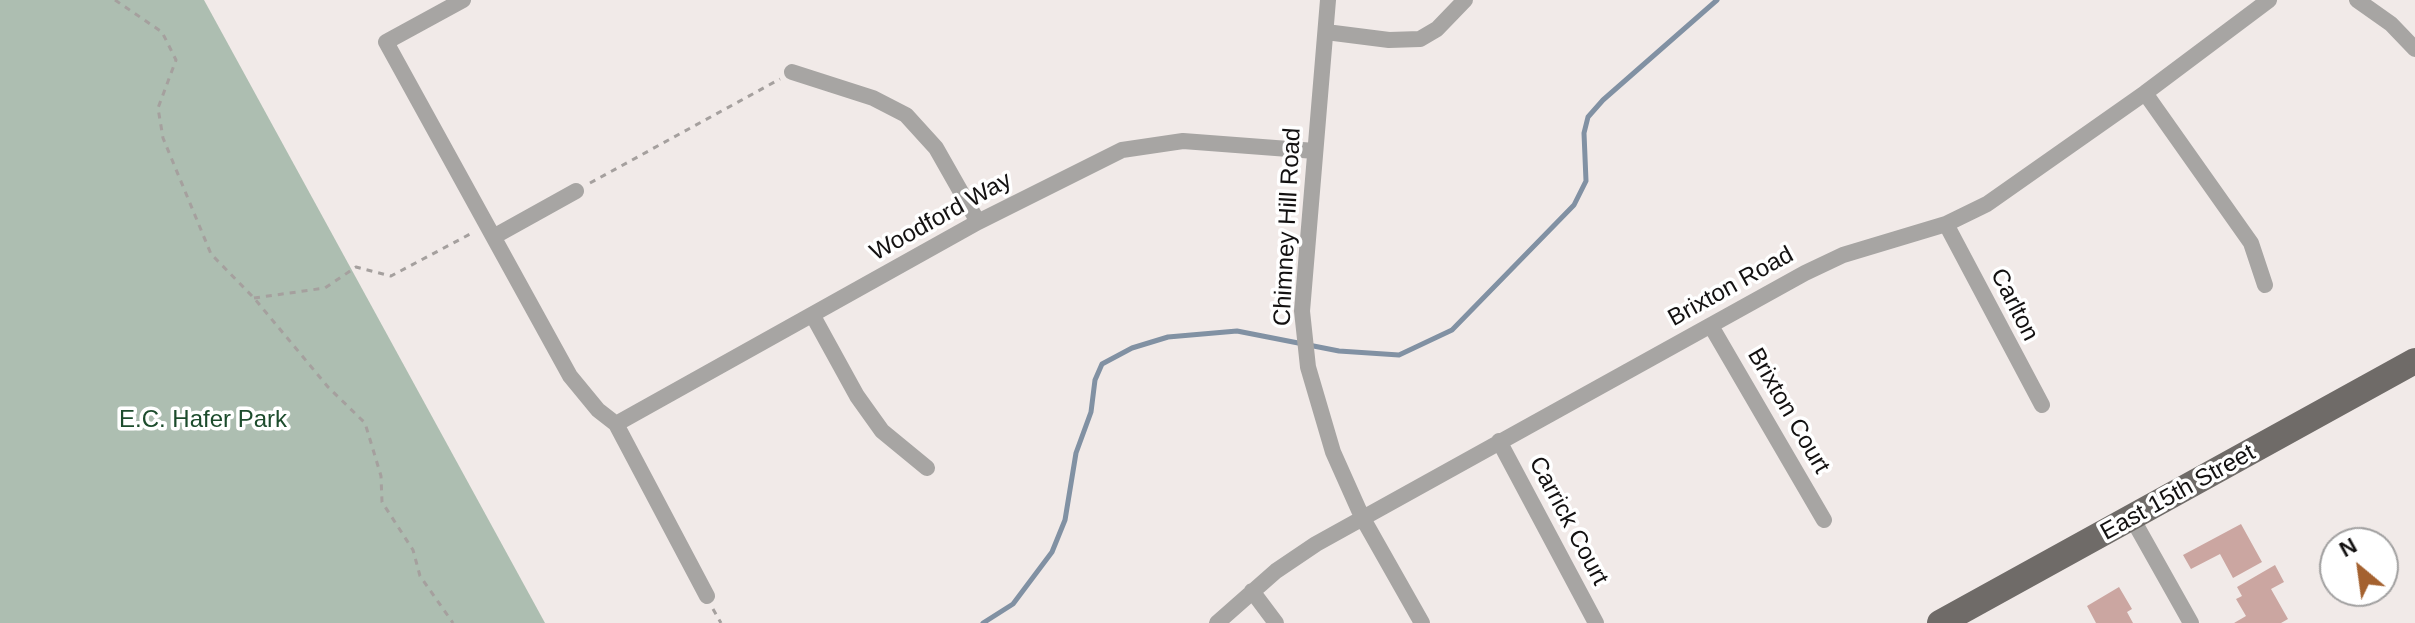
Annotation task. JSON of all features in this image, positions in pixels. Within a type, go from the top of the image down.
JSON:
[{"type":"main road","name":"East 15th Street","points":[[1940,623],[2415,361]]},
{"type":"street","points":[[463,0],[386,42],[570,376],[598,410],[616,424],[707,596]]},
{"type":"street","name":"Chimney Hill Road","points":[[1328,0],[1302,311],[1308,367],[1333,452],[1362,517],[1422,623]]},
{"type":"street","points":[[1326,32],[1389,40],[1420,39],[1437,29],[1465,0]]},
{"type":"street","name":"Brixton Road","points":[[1217,623],[1252,591],[1316,544],[1499,441],[1843,255],[1946,224],[1987,204],[2145,93],[2269,0]]},
{"type":"street","points":[[2357,0],[2391,24],[2415,49]]},
{"type":"street","points":[[792,72],[873,98],[906,115],[936,148],[978,222]]},
{"type":"street","points":[[2145,93],[2251,243],[2265,285]]},
{"type":"street","name":"Woodford Way","points":[[616,424],[978,222],[1122,150],[1183,141],[1315,151]]},
{"type":"street","points":[[491,230],[576,191]]},
{"type":"street","name":"Carlton","points":[[1946,224],[2042,405]]},
{"type":"street","points":[[813,316],[857,396],[882,431],[927,468]]},
{"type":"street","name":"Brixton Court","points":[[1711,326],[1824,520]]},
{"type":"street","name":"Carrick Court","points":[[1499,441],[1596,623]]},
{"type":"street","points":[[2132,518],[2191,623]]},
{"type":"street","points":[[1252,591],[1276,623]]},
{"type":"path","points":[[115,0],[162,32],[176,60],[158,108],[163,138],[211,254],[254,298],[319,378],[365,423],[381,476],[382,502],[413,550],[420,576],[454,623]]},
{"type":"path","points":[[576,191],[792,72]]},
{"type":"path","points":[[254,298],[325,288],[356,267],[391,276],[491,230]]},
{"type":"green space","name":"E.C. Hafer Park","points":[[0,0],[204,0],[545,623],[0,623]]},
{"type":"building","points":[[2241,524],[2262,562],[2233,578],[2220,554],[2191,569],[2183,555]]},
{"type":"building","points":[[2275,565],[2284,582],[2271,589],[2288,619],[2281,623],[2234,623],[2246,616],[2236,599],[2242,596],[2237,587]]},
{"type":"building","points":[[2119,587],[2132,609],[2127,612],[2133,623],[2096,623],[2087,606]]},
{"type":"waterway","points":[[983,623],[1013,604],[1052,552],[1065,520],[1076,453],[1091,412],[1095,380],[1102,364],[1132,348],[1168,337],[1237,331],[1339,351],[1399,355],[1452,330],[1574,205],[1586,181],[1584,133],[1588,117],[1603,100],[1717,0]]}]
